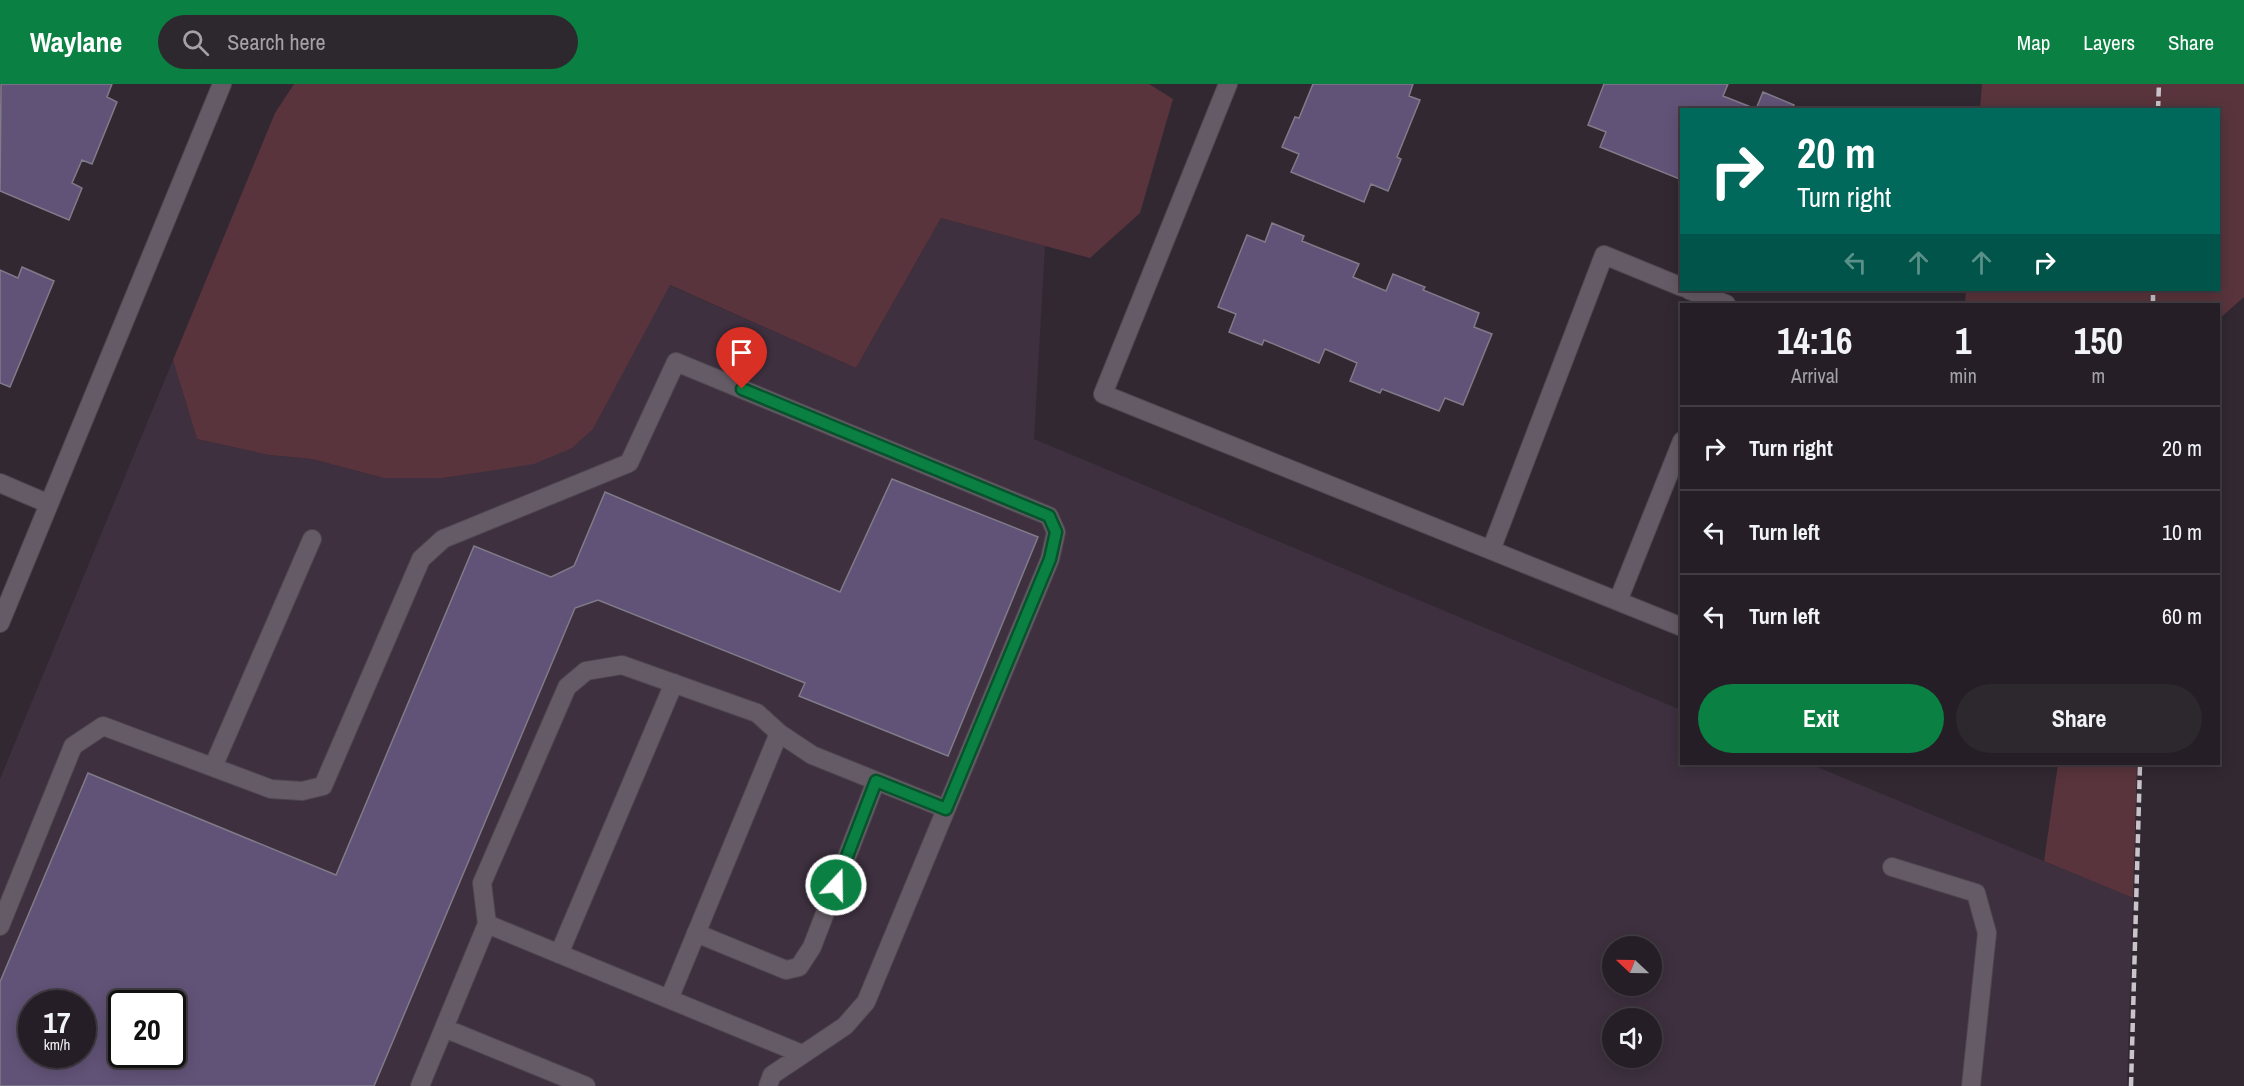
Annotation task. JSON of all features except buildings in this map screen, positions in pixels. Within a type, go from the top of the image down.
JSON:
[{"type":"lane","points":[[0,623],[222,84]]},
{"type":"lane","points":[[1228,84],[1103,394],[1680,626]]},
{"type":"lane","points":[[1491,550],[1604,255],[1680,285]]},
{"type":"lane","points":[[1692,291],[1723,303]]},
{"type":"lane","points":[[0,926],[73,746],[103,726],[271,789],[302,791],[323,786],[421,559],[443,540],[629,463],[676,362],[1049,516],[1056,532],[1050,559],[866,1002],[845,1026],[772,1075],[768,1086]]},
{"type":"lane","points":[[1618,601],[1680,446]]},
{"type":"lane","points":[[0,483],[49,504]]},
{"type":"lane","points":[[213,767],[312,539]]},
{"type":"lane","points":[[420,1086],[487,924],[482,883],[567,687],[586,671],[622,665],[757,713],[779,733],[812,755],[946,809]]},
{"type":"lane","points":[[559,954],[674,683]]},
{"type":"lane","points":[[669,999],[779,733]]},
{"type":"lane","points":[[696,933],[786,970],[799,967],[812,947],[876,781]]},
{"type":"lane","points":[[1892,867],[1976,893],[1987,933],[1971,1086]]},
{"type":"lane","points":[[487,924],[802,1054]]},
{"type":"lane","points":[[444,1028],[586,1086]]},
{"type":"shaded area","points":[[294,84],[1149,84],[1173,99],[1140,213],[1090,258],[941,218],[856,368],[670,285],[593,429],[572,448],[534,464],[442,478],[384,478],[312,459],[269,455],[197,439],[173,360],[275,113]]},
{"type":"shaded area","points":[[1982,84],[2244,84],[2244,297],[2220,318],[2220,303],[1965,303],[1966,291],[2220,291],[2220,108],[1980,108]]},
{"type":"shaded area","points":[[941,218],[1045,246],[1034,439],[1680,710],[1680,765],[1812,765],[2133,898],[2127,1086],[0,1086],[0,779],[173,360],[197,439],[269,455],[312,459],[384,478],[442,478],[483,471],[593,429],[669,285],[856,368]]},
{"type":"shaded area","points":[[2058,765],[2137,765],[2133,898],[2044,861]]},
{"type":"railway","points":[[2158,108],[2159,84]]},
{"type":"railway","points":[[2153,291],[2153,303]]},
{"type":"railway","points":[[2131,1086],[2140,765]]},
{"type":"route","points":[[742,389],[1049,516],[1056,532],[1050,559],[946,809],[876,781],[836,885]]}]
